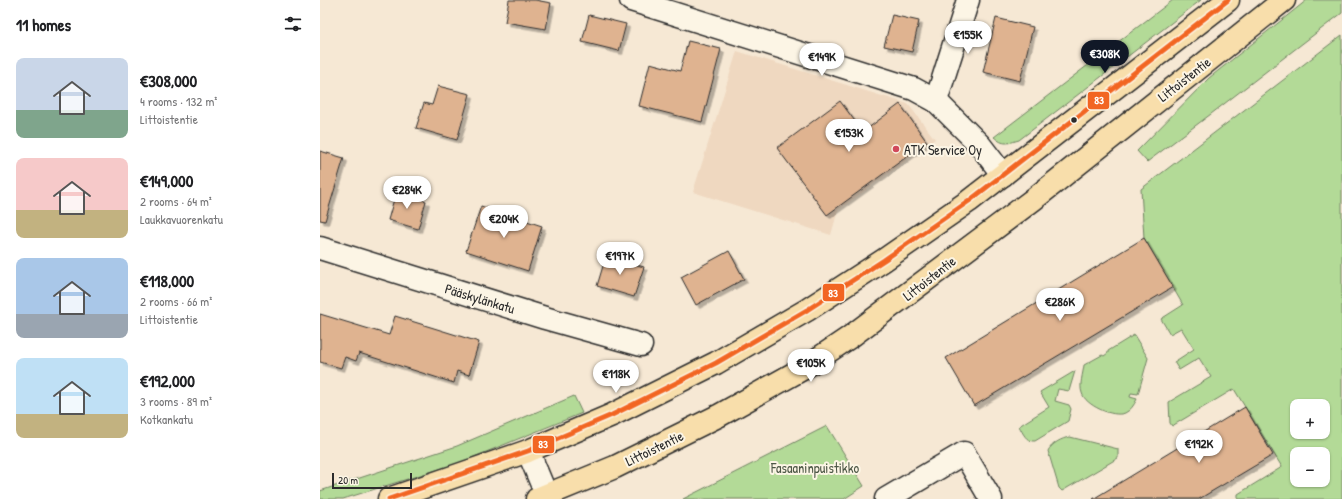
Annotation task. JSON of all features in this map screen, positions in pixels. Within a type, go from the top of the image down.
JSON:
[{"type":"main road","points":[[389,499],[528,451],[612,415],[729,356],[807,310],[884,260],[969,201],[1228,0]]},
{"type":"main road","name":"Littoistentie","points":[[544,498],[615,467],[720,415],[804,368],[843,342],[1034,199],[1284,0]]},
{"type":"street","points":[[631,0],[914,89],[936,100],[980,146],[1003,175]]},
{"type":"street","points":[[936,100],[968,0]]},
{"type":"street","name":"Pääskylänkatu","points":[[320,248],[545,318],[641,345]]},
{"type":"street","points":[[528,451],[544,498]]},
{"type":"street","points":[[886,499],[964,453],[991,499]]},
{"type":"shaded area","points":[[737,51],[908,104],[935,139],[838,210],[831,235],[693,192]]},
{"type":"green space","points":[[1173,0],[1201,0],[1019,140],[1003,143],[994,137]]},
{"type":"green space","points":[[1307,0],[1342,0],[1342,13],[1147,162],[1137,151],[1209,78]]},
{"type":"green space","points":[[1342,35],[1342,499],[1238,499],[1238,494],[1282,467],[1234,389],[1172,426],[1170,423],[1169,402],[1211,377],[1199,358],[1179,370],[1174,362],[1194,349],[1181,328],[1170,334],[1161,319],[1183,305],[1144,238],[1141,189]]},
{"type":"green space","points":[[1134,335],[1148,358],[1138,394],[1131,393],[1130,397],[1137,399],[1132,407],[1125,413],[1114,414],[1107,412],[1094,406],[1084,398],[1081,390],[1081,383],[1084,365],[1102,355],[1104,356],[1108,353],[1108,351]]},
{"type":"green space","points":[[1075,371],[1069,391],[1058,389],[1055,401],[1069,405],[1071,409],[1068,421],[1035,441],[1027,439],[1019,426],[1049,407],[1040,392]]},
{"type":"green space","points":[[574,396],[582,413],[459,463],[343,499],[320,499],[320,491],[457,446]]},
{"type":"green space","name":"Fasaaninpuistikko","points":[[827,426],[864,486],[844,499],[683,499]]},
{"type":"green space","points":[[1070,437],[1118,449],[1118,458],[1062,491],[1059,488],[1048,451],[1057,442]]},
{"type":"building","points":[[509,0],[535,0],[551,3],[546,29],[505,22]]},
{"type":"building","points":[[589,15],[626,24],[619,51],[582,42]]},
{"type":"building","points":[[892,15],[919,21],[912,52],[884,46]]},
{"type":"building","points":[[996,18],[1033,27],[1020,81],[983,72]]},
{"type":"building","points":[[688,41],[721,49],[702,122],[639,106],[650,63],[680,71]]},
{"type":"building","points":[[438,86],[470,94],[457,140],[416,128],[424,103],[432,105]]},
{"type":"building","points":[[840,101],[863,132],[900,104],[927,142],[827,215],[777,148]]},
{"type":"building","points":[[320,151],[344,158],[325,221],[320,220]]},
{"type":"building","points":[[396,192],[426,201],[418,229],[388,220]]},
{"type":"building","points":[[481,206],[542,226],[528,271],[466,251]]},
{"type":"building","points":[[1144,238],[1173,287],[974,406],[946,358]]},
{"type":"building","points":[[729,251],[744,279],[696,305],[681,277]]},
{"type":"building","points":[[606,256],[644,267],[634,297],[597,286]]},
{"type":"building","points":[[320,314],[389,335],[395,316],[479,342],[469,375],[457,371],[454,383],[359,353],[356,361],[345,357],[341,368],[320,362]]},
{"type":"building","points":[[1245,407],[1273,455],[1199,499],[1093,499]]},
{"type":"transit line","name":"83","points":[[389,499],[528,451],[612,415],[716,363],[807,310],[884,260],[969,201],[1228,0]]},
{"type":"place","name":"ATK Service Oy","points":[[896,149]]}]
